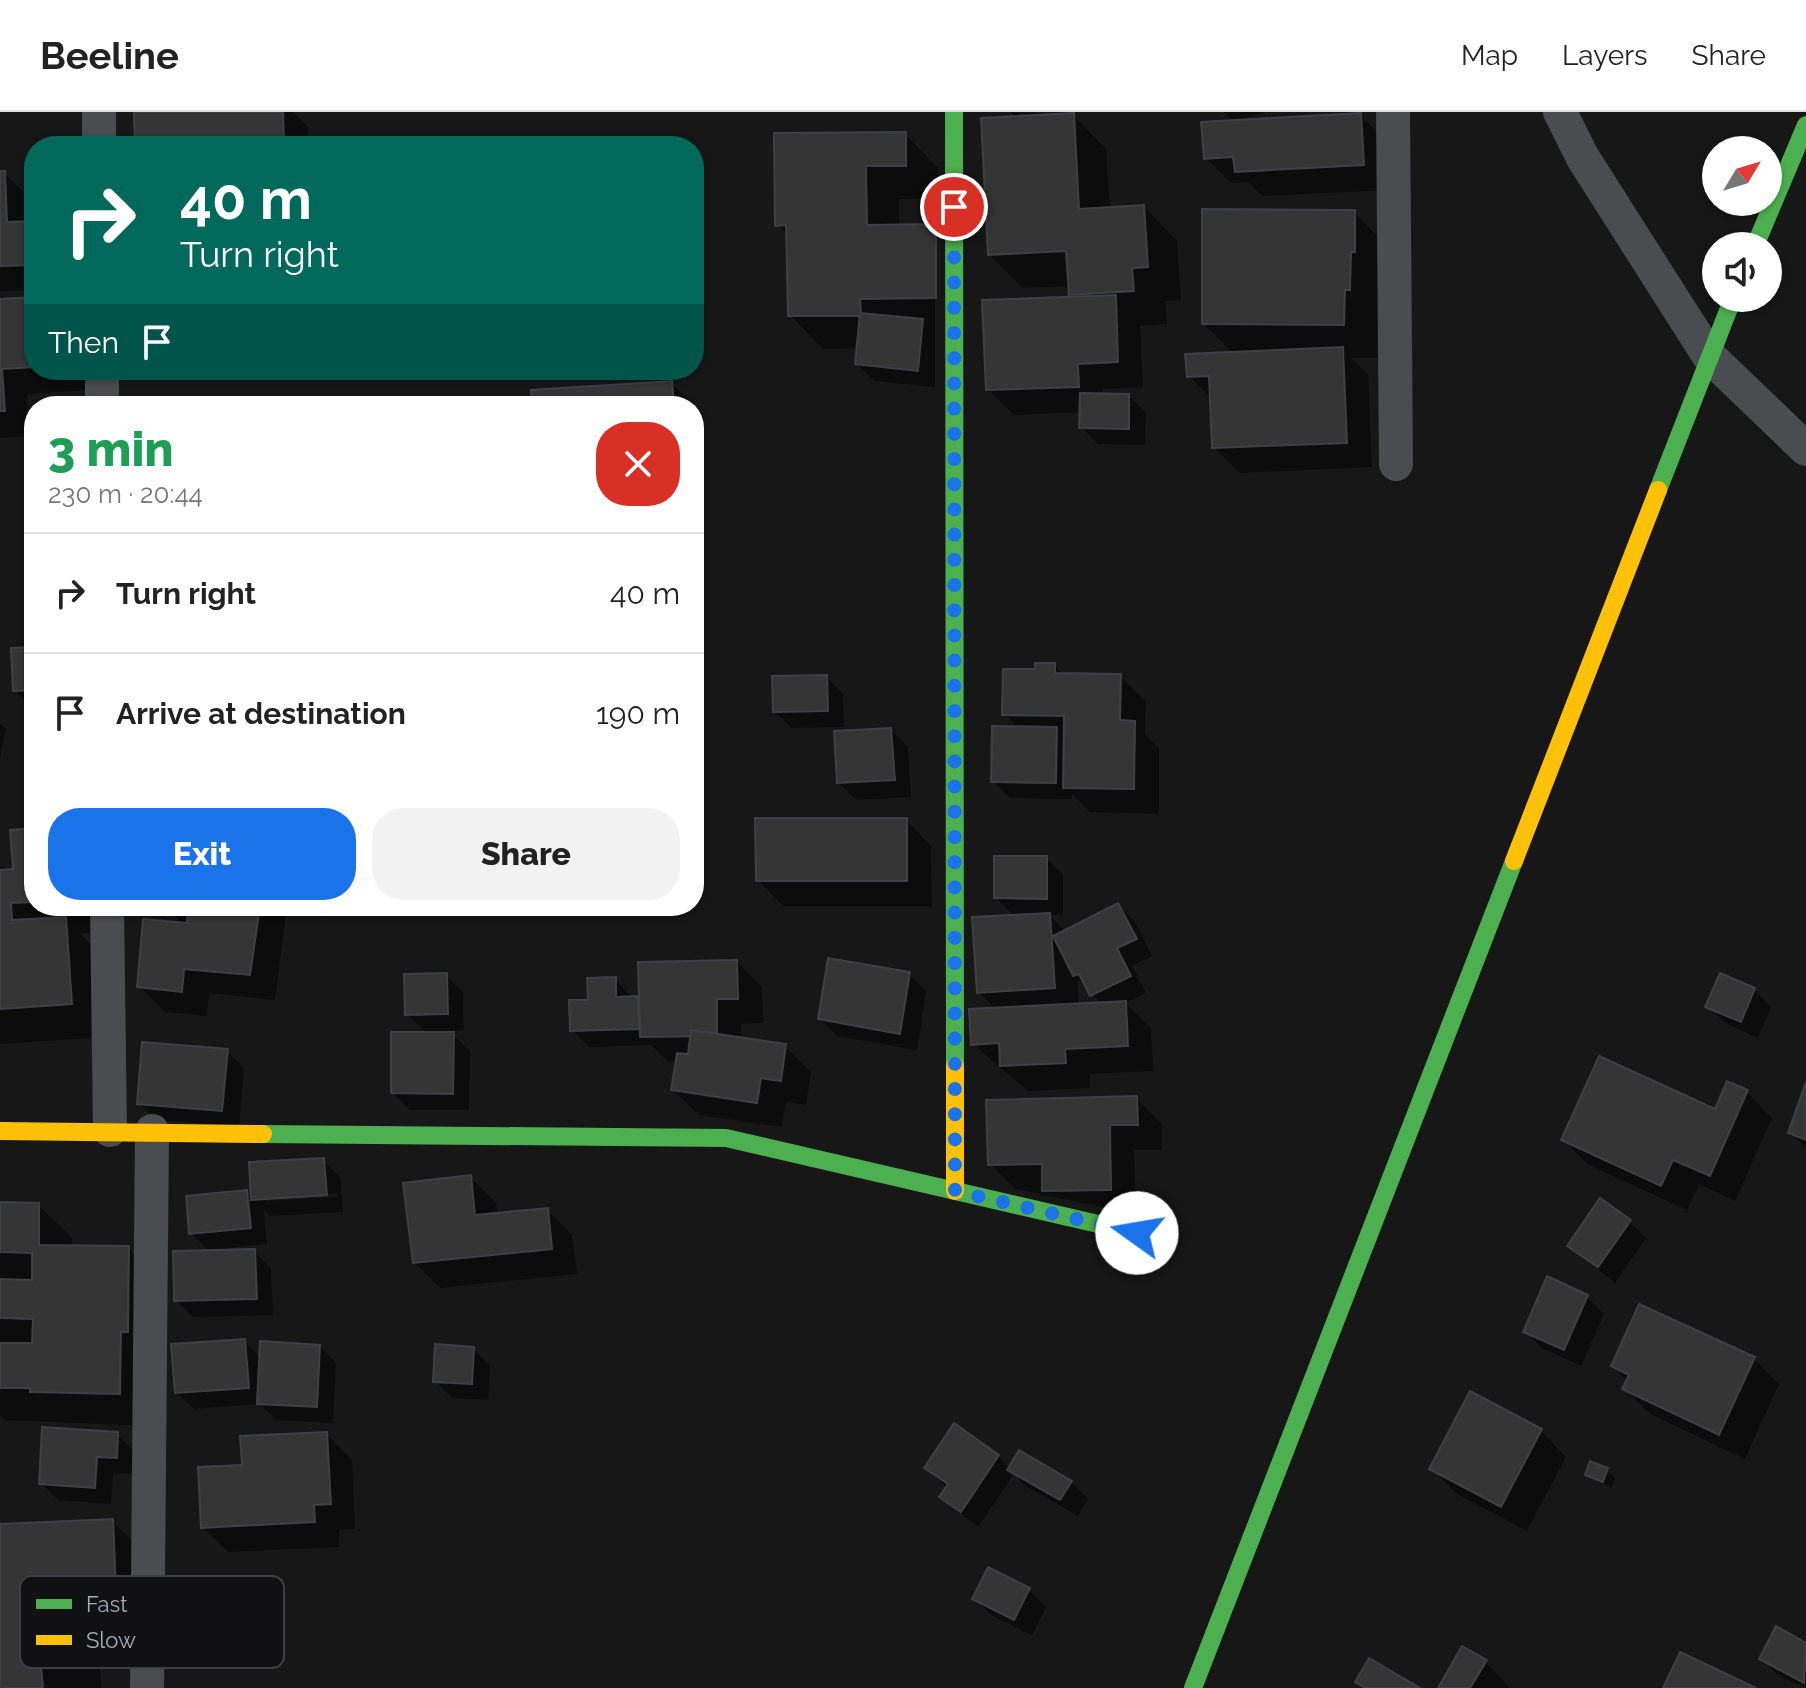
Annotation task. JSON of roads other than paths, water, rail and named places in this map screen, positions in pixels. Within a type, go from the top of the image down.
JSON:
[{"type":"street","points":[[99,112],[99,136]]},
{"type":"street","points":[[954,112],[955,1191]]},
{"type":"street","points":[[1393,112],[1396,464]]},
{"type":"street","points":[[1560,112],[1583,158],[1709,356],[1806,449]]},
{"type":"street","points":[[1761,232],[1806,125]]},
{"type":"street","points":[[1193,1688],[1727,312]]},
{"type":"street","points":[[107,916],[110,1130]]},
{"type":"street","points":[[0,1131],[726,1138],[1137,1233]]},
{"type":"street","points":[[148,1576],[152,1131]]},
{"type":"street","points":[[147,1668],[147,1688]]}]
